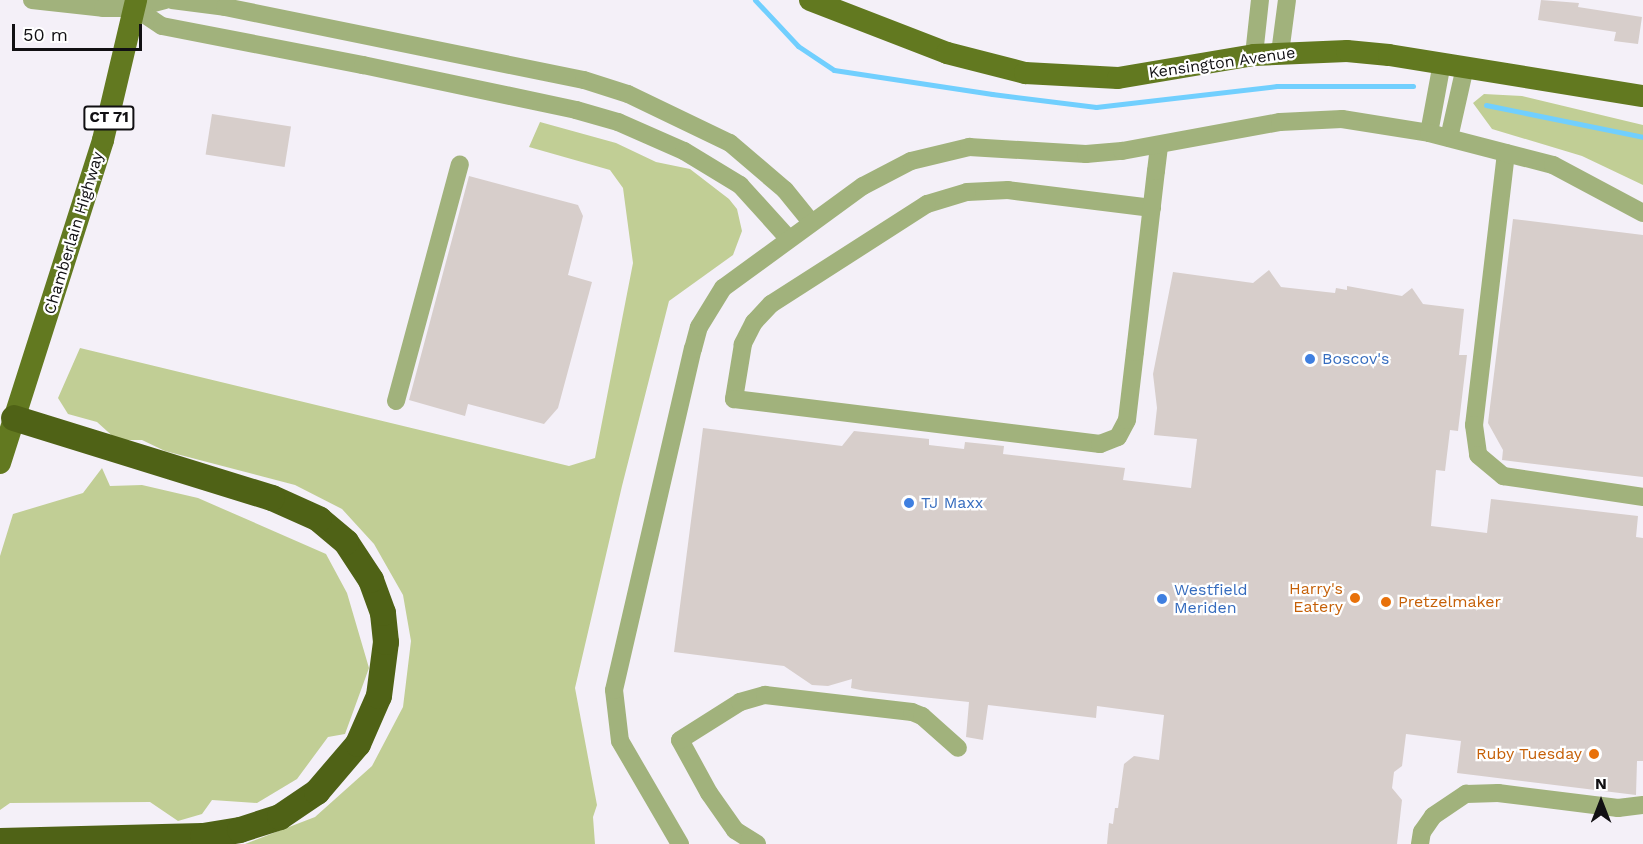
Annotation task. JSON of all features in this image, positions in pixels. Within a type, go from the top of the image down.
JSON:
[{"type":"highway","points":[[0,841],[204,836],[250,828],[280,817],[317,792],[358,744],[379,696],[386,642],[383,613],[371,580],[345,542],[319,519],[264,495],[7,416]]},
{"type":"main road","name":"Kensington Avenue","points":[[810,0],[947,53],[1025,73],[1118,78],[1254,55],[1347,51],[1442,63],[1643,96]]},
{"type":"main road","name":"Chamberlain Highway","points":[[0,463],[7,416],[100,150],[136,4]]},
{"type":"street","points":[[32,0],[136,4],[165,0]]},
{"type":"street","points":[[172,0],[225,7],[573,78],[628,94],[730,143],[785,190],[811,222]]},
{"type":"street","points":[[1254,55],[1260,0]]},
{"type":"street","points":[[1280,53],[1287,0]]},
{"type":"street","points":[[136,4],[162,26],[408,74],[576,110],[618,122],[684,151],[740,185],[788,238]]},
{"type":"street","points":[[1429,133],[1442,63]]},
{"type":"street","points":[[1449,138],[1464,67]]},
{"type":"street","points":[[680,844],[620,741],[614,690],[699,327],[723,288],[788,238],[885,173],[939,152],[1002,147],[1086,154],[1159,145],[1246,127],[1342,119],[1429,133],[1574,173],[1643,213]]},
{"type":"street","points":[[1152,208],[1008,190],[967,192],[927,204],[771,304],[754,322],[743,344],[734,399],[1100,444],[1110,442],[1118,437],[1127,420],[1152,208],[1159,145]]},
{"type":"street","points":[[1506,153],[1474,425],[1478,455],[1503,476],[1643,498]]},
{"type":"street","points":[[396,401],[460,164]]},
{"type":"street","points":[[757,844],[735,830],[709,793],[680,740],[740,702],[765,695],[912,712],[922,716],[958,748]]},
{"type":"street","points":[[1420,844],[1422,832],[1433,816],[1466,794],[1498,793],[1618,808],[1643,805]]},
{"type":"green space","points":[[1484,94],[1522,96],[1643,125],[1643,185],[1582,156],[1492,129],[1473,103]]},
{"type":"green space","points":[[540,122],[616,143],[656,162],[690,169],[729,199],[737,209],[742,231],[733,255],[669,301],[622,486],[575,688],[597,805],[593,817],[595,844],[245,844],[315,817],[372,766],[403,707],[411,641],[403,595],[374,544],[342,509],[295,485],[165,451],[142,440],[117,440],[97,422],[68,414],[58,398],[80,348],[569,466],[595,458],[633,263],[623,188],[610,170],[529,147]]},
{"type":"green space","points":[[102,468],[110,486],[142,485],[198,498],[326,554],[347,593],[369,668],[345,734],[328,737],[297,779],[257,803],[212,800],[202,814],[178,821],[150,802],[10,803],[0,810],[0,556],[13,514],[83,493]]},
{"type":"building","points":[[1541,0],[1579,3],[1578,7],[1642,17],[1638,44],[1614,41],[1616,32],[1538,20]]},
{"type":"building","points":[[212,114],[291,127],[285,167],[206,154]]},
{"type":"building","points":[[469,176],[578,205],[583,216],[568,275],[592,282],[558,408],[544,424],[468,404],[465,416],[409,400]]},
{"type":"building","points":[[1513,219],[1643,235],[1643,477],[1502,460],[1503,450],[1488,423]]},
{"type":"building","name":"Westfield Meriden","points":[[1269,270],[1281,287],[1335,293],[1336,288],[1347,290],[1347,286],[1402,296],[1412,288],[1423,304],[1464,309],[1459,355],[1467,355],[1458,431],[1450,430],[1445,471],[1436,470],[1431,526],[1487,533],[1491,499],[1638,516],[1636,537],[1643,538],[1643,761],[1637,761],[1636,795],[1457,773],[1461,741],[1406,734],[1402,766],[1394,772],[1392,788],[1402,800],[1397,844],[1107,844],[1109,823],[1113,824],[1115,808],[1118,808],[1124,764],[1134,756],[1159,760],[1164,715],[1097,706],[1096,718],[988,705],[983,740],[966,737],[969,702],[865,691],[851,688],[852,679],[828,686],[812,685],[784,666],[674,652],[703,428],[842,446],[854,431],[929,439],[929,445],[964,449],[965,442],[1004,446],[1003,454],[1125,468],[1123,480],[1191,488],[1197,439],[1154,435],[1157,408],[1153,374],[1173,272],[1253,283]]},
{"type":"waterway","points":[[755,0],[798,46],[834,70],[992,94],[1096,107],[1277,86],[1413,86]]},
{"type":"waterway","points":[[1486,105],[1643,137]]},
{"type":"place","name":"Boscov's","points":[[1310,359]]},
{"type":"place","name":"TJ Maxx","points":[[909,503]]},
{"type":"place","name":"Harry's Eatery","points":[[1355,598]]},
{"type":"place","name":"Westfield Meriden","points":[[1162,599]]},
{"type":"place","name":"Pretzelmaker","points":[[1386,602]]},
{"type":"place","name":"Ruby Tuesday","points":[[1594,754]]}]
